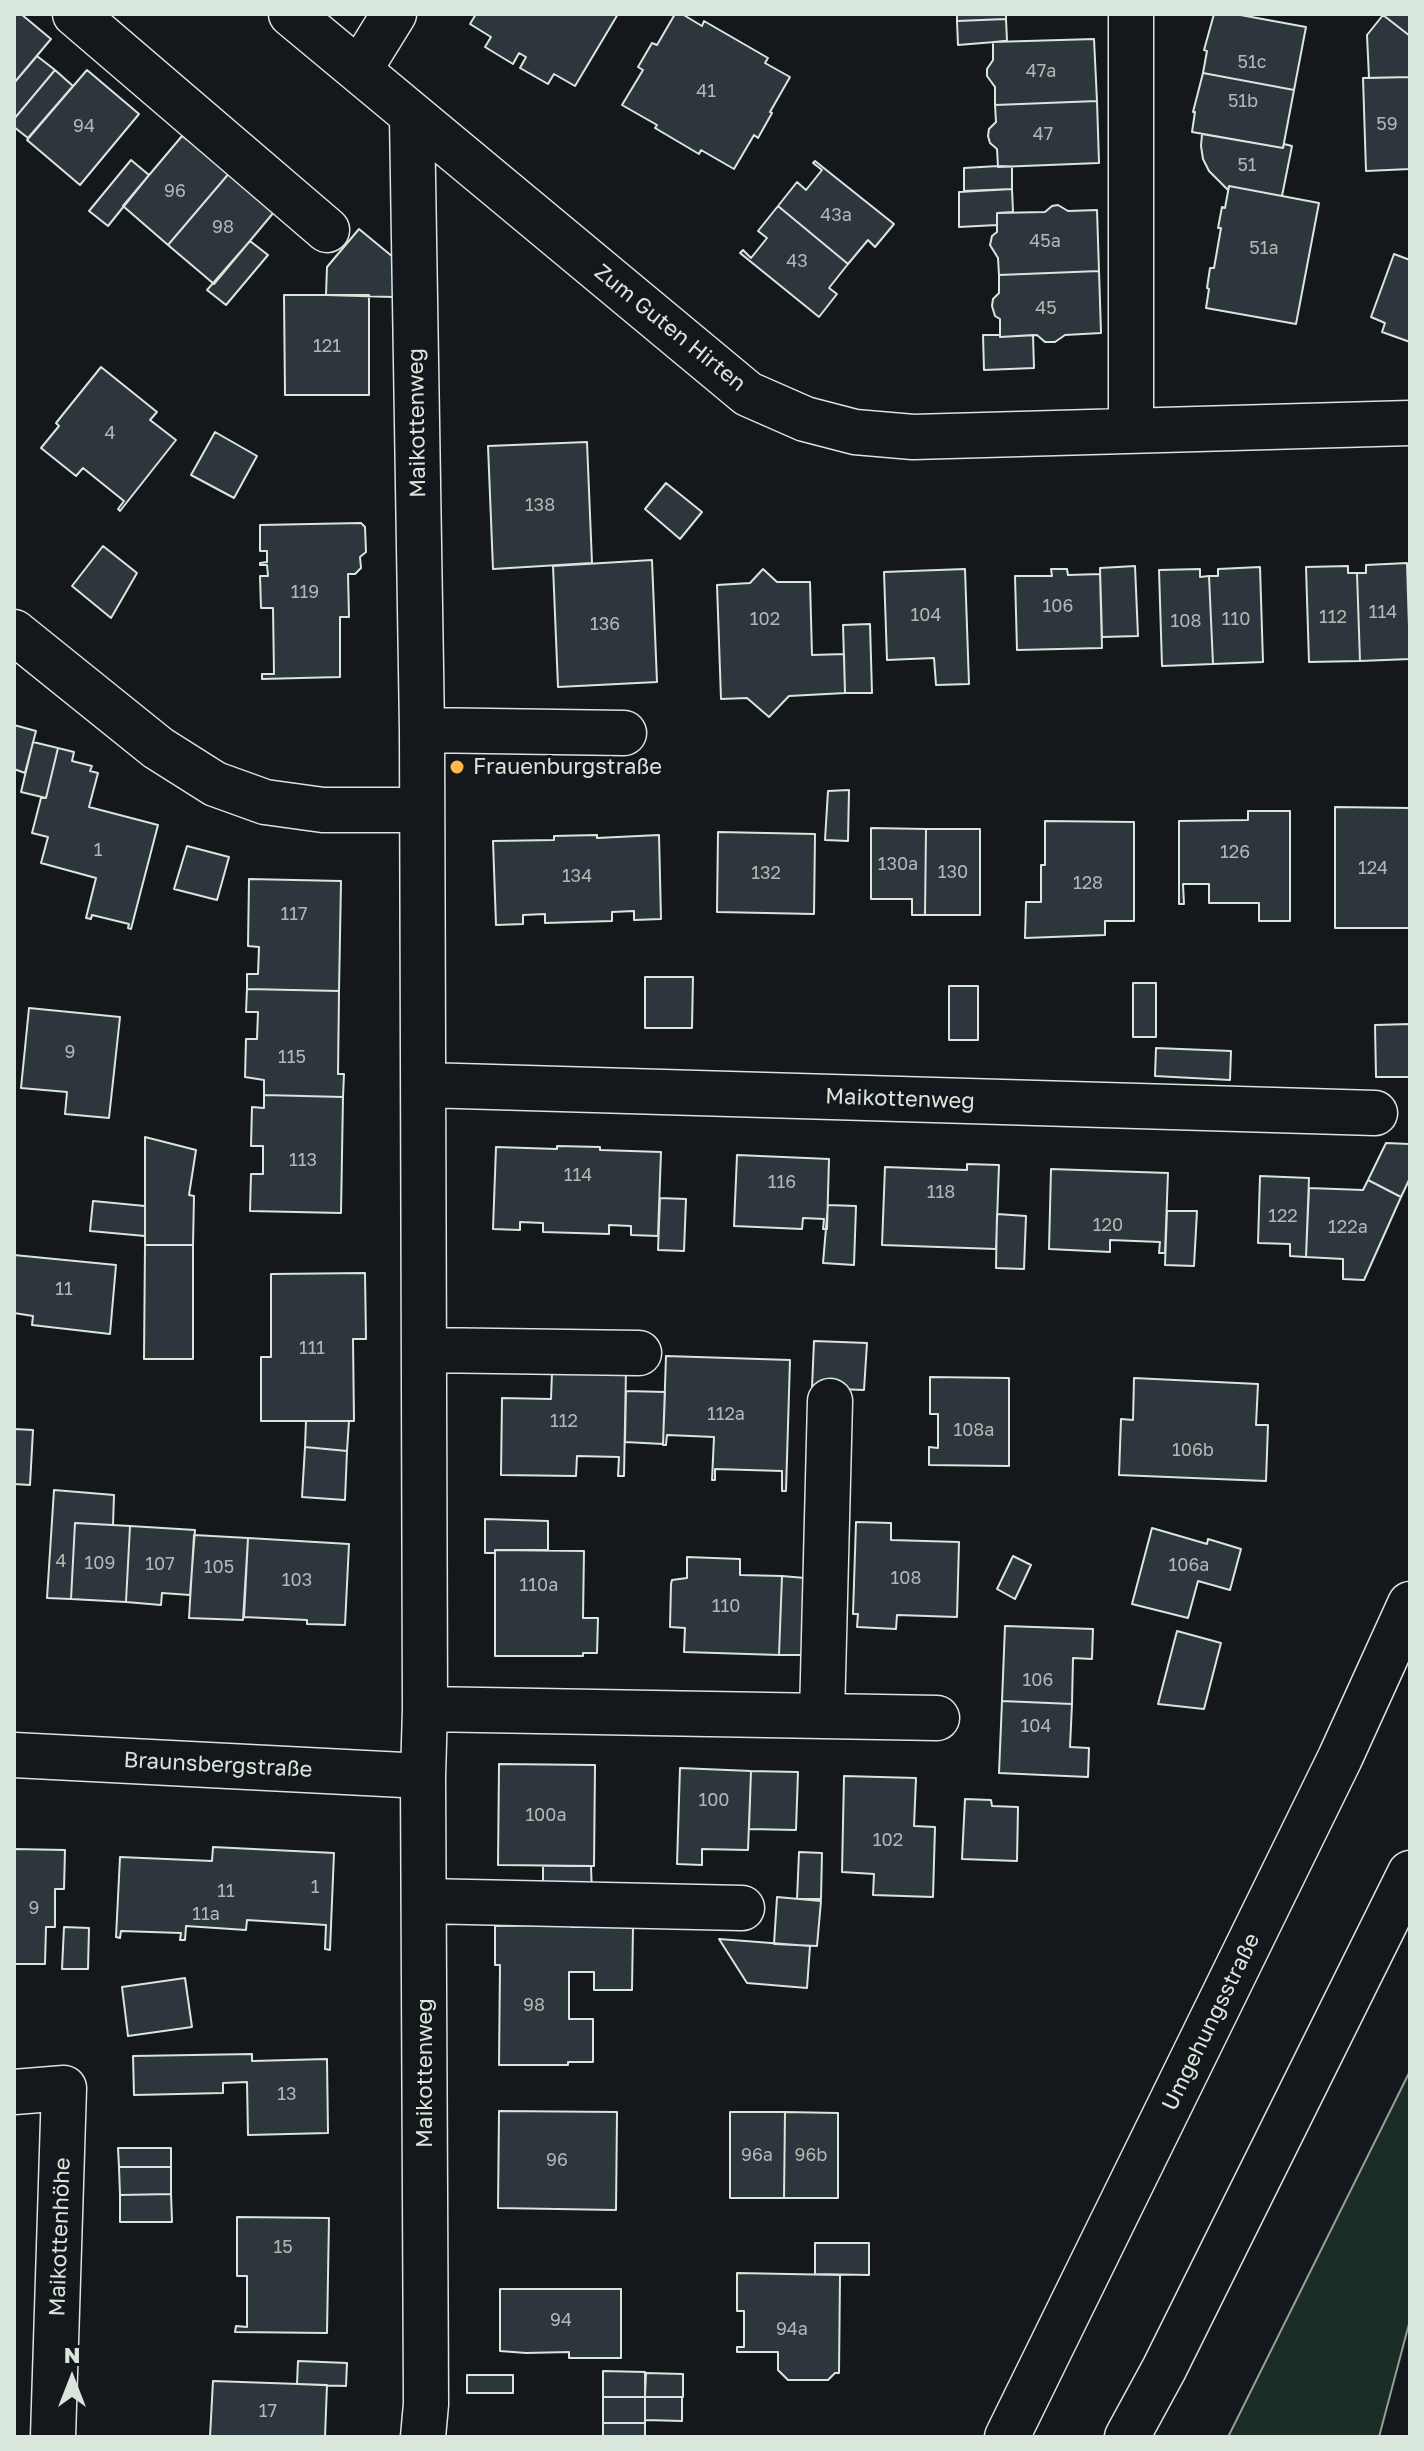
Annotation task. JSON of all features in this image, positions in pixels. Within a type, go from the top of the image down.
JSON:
[{"type":"main road","points":[[75,14],[327,230]]},
{"type":"main road","name":"Zum Guten Hirten","points":[[291,14],[748,394],[805,419],[855,432],[913,437],[1410,423]]},
{"type":"main road","points":[[360,69],[394,14]]},
{"type":"main road","points":[[1131,14],[1131,429]]},
{"type":"main road","name":"Maikottenweg","points":[[412,116],[425,1085],[423,1776],[426,2404],[423,2437]]},
{"type":"main road","points":[[14,632],[158,748],[215,784],[265,802],[323,810],[421,810]]},
{"type":"main road","points":[[422,730],[624,733]]},
{"type":"main road","name":"Maikottenweg","points":[[425,1085],[1375,1113]]},
{"type":"main road","points":[[425,1350],[639,1353]]},
{"type":"main road","points":[[822,1716],[830,1401]]},
{"type":"main road","name":"Umgehungsstraße","points":[[1007,2437],[1333,1772],[1410,1604]]},
{"type":"main road","points":[[425,1709],[937,1718]]},
{"type":"main road","name":"Braunsbergstraße","points":[[14,1755],[423,1776]]},
{"type":"main road","points":[[1127,2437],[1164,2369],[1410,1873]]},
{"type":"main road","points":[[424,1901],[742,1908]]},
{"type":"main road","name":"Maikottenhöhe","points":[[14,2092],[64,2088],[53,2437]]},
{"type":"green space","points":[[1410,2071],[1410,2320],[1379,2437],[1228,2437]]},
{"type":"building","points":[[14,14],[21,14],[51,39],[14,83]]},
{"type":"building","points":[[476,14],[618,14],[575,86],[554,74],[548,84],[520,68],[526,57],[519,53],[513,64],[485,47],[491,37],[470,24]]},
{"type":"building","points":[[675,14],[682,14],[702,26],[704,21],[768,58],[765,63],[790,77],[758,138],[754,135],[734,169],[701,150],[699,154],[622,105],[643,70],[638,67],[652,43],[657,45]]},
{"type":"building","points":[[957,14],[1006,14],[1006,19],[957,21]]},
{"type":"building","points":[[1214,14],[1235,14],[1306,27],[1294,90],[1203,73],[1207,51],[1204,50]]},
{"type":"building","points":[[1380,14],[1410,14],[1410,36],[1383,15]]},
{"type":"building","points":[[1383,15],[1410,36],[1410,77],[1369,78],[1367,35]]},
{"type":"building","points":[[1006,19],[1007,41],[958,45],[957,21]]},
{"type":"building","points":[[1094,39],[1097,101],[995,105],[995,87],[987,76],[987,69],[993,60],[993,42]]},
{"type":"building","points":[[37,56],[55,70],[14,119],[14,83]]},
{"type":"building","points":[[55,70],[73,86],[28,138],[14,127],[14,119]]},
{"type":"building","points":[[87,70],[139,114],[80,185],[27,140]]},
{"type":"building","points":[[1203,73],[1294,90],[1283,148],[1192,132],[1193,112]]},
{"type":"building","points":[[1410,77],[1410,169],[1366,171],[1363,78]]},
{"type":"building","points":[[1097,101],[1099,163],[998,167],[997,149],[988,136],[989,129],[996,122],[995,105]]},
{"type":"building","points":[[1202,134],[1283,148],[1284,144],[1292,146],[1282,196],[1229,186],[1228,190],[1209,171],[1203,159]]},
{"type":"building","points":[[182,136],[231,171],[168,245],[123,206]]},
{"type":"building","points":[[131,160],[149,175],[108,226],[89,211]]},
{"type":"building","points":[[815,161],[894,224],[875,247],[868,240],[848,264],[778,206],[797,182],[806,190],[822,170],[813,163]]},
{"type":"building","points":[[1012,167],[1012,189],[964,191],[964,168]]},
{"type":"building","points":[[231,171],[274,212],[214,284],[168,245]]},
{"type":"building","points":[[1229,186],[1319,203],[1296,324],[1206,308],[1210,268],[1214,268],[1221,228],[1218,228]]},
{"type":"building","points":[[1012,189],[1013,212],[997,213],[997,225],[959,227],[959,192]]},
{"type":"building","points":[[1058,205],[1068,211],[1097,210],[1099,271],[999,275],[998,258],[990,245],[992,236],[997,232],[997,213],[1045,212]]},
{"type":"building","points":[[778,206],[848,264],[829,288],[837,294],[819,317],[740,253],[743,250],[751,258],[767,238],[758,231]]},
{"type":"building","points":[[359,229],[393,257],[393,297],[326,295],[327,267]]},
{"type":"building","points":[[250,241],[268,255],[226,305],[207,290]]},
{"type":"building","points":[[1394,254],[1410,260],[1410,342],[1382,332],[1385,323],[1371,317]]},
{"type":"building","points":[[1099,271],[1101,333],[1065,335],[1055,342],[1045,342],[1037,335],[1000,337],[1000,319],[995,316],[992,306],[993,299],[999,293],[999,275]]},
{"type":"building","points":[[284,295],[369,295],[369,395],[285,395]]},
{"type":"building","points":[[983,335],[1033,335],[1034,368],[984,370]]},
{"type":"building","points":[[101,367],[157,412],[150,420],[176,440],[120,511],[118,509],[124,501],[83,468],[76,476],[41,448],[59,426],[56,423]]},
{"type":"building","points":[[215,432],[257,456],[234,498],[191,475]]},
{"type":"building","points":[[587,442],[592,563],[493,569],[488,446]]},
{"type":"building","points":[[666,483],[702,512],[680,539],[645,509]]},
{"type":"building","points":[[361,523],[365,527],[366,552],[360,557],[361,568],[355,574],[348,574],[349,617],[340,617],[340,677],[262,679],[262,674],[274,674],[273,608],[261,608],[260,576],[268,576],[267,565],[260,565],[267,562],[267,551],[260,551],[260,525]]},
{"type":"building","points":[[103,546],[137,573],[111,618],[72,586]]},
{"type":"building","points":[[652,560],[657,682],[558,687],[553,566]]},
{"type":"building","points":[[1407,563],[1410,659],[1360,661],[1357,573],[1366,573],[1366,565]]},
{"type":"building","points":[[1135,566],[1138,636],[1102,637],[1100,568]]},
{"type":"building","points":[[1348,566],[1348,573],[1357,573],[1360,661],[1309,662],[1306,567]]},
{"type":"building","points":[[1260,567],[1263,662],[1213,664],[1209,576],[1218,576],[1218,569]]},
{"type":"building","points":[[763,569],[777,582],[810,582],[812,655],[844,654],[845,693],[789,696],[769,717],[747,698],[721,699],[717,585],[750,583]]},
{"type":"building","points":[[965,569],[969,684],[936,685],[934,658],[887,660],[884,572]]},
{"type":"building","points":[[1051,569],[1067,569],[1068,575],[1100,574],[1102,648],[1017,650],[1015,576],[1052,576]]},
{"type":"building","points":[[1200,569],[1200,577],[1209,576],[1213,664],[1162,666],[1159,570]]},
{"type":"building","points":[[870,624],[872,693],[845,693],[843,625]]},
{"type":"building","points":[[14,725],[36,731],[25,773],[14,769]]},
{"type":"building","points":[[33,742],[58,748],[46,798],[21,792]]},
{"type":"building","points":[[58,748],[74,752],[72,761],[92,766],[90,771],[98,773],[89,807],[158,825],[131,929],[128,928],[129,924],[92,915],[91,919],[86,918],[96,878],[41,863],[48,837],[32,833],[41,798],[46,798]]},
{"type":"building","points":[[849,790],[848,841],[825,840],[828,791]]},
{"type":"building","points":[[1335,807],[1410,808],[1410,928],[1335,928]]},
{"type":"building","points":[[1248,811],[1290,811],[1290,921],[1259,921],[1259,903],[1209,903],[1209,884],[1183,884],[1184,904],[1179,904],[1179,821],[1248,820]]},
{"type":"building","points":[[1045,821],[1134,822],[1134,921],[1105,921],[1105,935],[1025,938],[1026,902],[1041,902]]},
{"type":"building","points":[[871,828],[926,829],[925,915],[912,915],[912,899],[871,899]]},
{"type":"building","points":[[926,829],[980,829],[980,915],[925,915]]},
{"type":"building","points":[[718,832],[815,834],[814,914],[717,912]]},
{"type":"building","points":[[597,835],[597,838],[659,835],[661,919],[634,920],[634,911],[612,912],[612,921],[545,923],[545,914],[523,915],[523,924],[496,925],[493,841],[554,840],[554,836]]},
{"type":"building","points":[[187,846],[229,857],[217,900],[174,889]]},
{"type":"building","points":[[249,879],[341,881],[339,991],[247,989],[247,974],[258,974],[259,947],[248,946]]},
{"type":"building","points":[[645,977],[693,977],[692,1028],[645,1028]]},
{"type":"building","points":[[1133,983],[1156,983],[1156,1037],[1133,1037]]},
{"type":"building","points":[[949,986],[978,986],[978,1040],[949,1040]]},
{"type":"building","points":[[247,989],[339,991],[338,1074],[344,1074],[343,1097],[264,1095],[264,1080],[245,1077],[246,1039],[257,1039],[258,1012],[246,1012]]},
{"type":"building","points":[[29,1008],[120,1017],[109,1118],[65,1114],[67,1092],[21,1088]]},
{"type":"building","points":[[1410,1024],[1410,1077],[1376,1077],[1375,1025]]},
{"type":"building","points":[[1156,1048],[1231,1051],[1230,1080],[1155,1076]]},
{"type":"building","points":[[264,1095],[343,1097],[341,1213],[250,1211],[251,1174],[263,1174],[263,1146],[251,1146],[252,1107],[264,1108]]},
{"type":"building","points":[[145,1137],[196,1150],[189,1195],[194,1196],[193,1245],[145,1245]]},
{"type":"building","points":[[1386,1143],[1410,1144],[1410,1178],[1401,1197],[1368,1180]]},
{"type":"building","points":[[557,1146],[661,1152],[658,1236],[631,1235],[631,1226],[609,1225],[609,1234],[543,1232],[543,1223],[520,1222],[520,1230],[493,1229],[496,1147],[557,1149]]},
{"type":"building","points":[[737,1155],[829,1159],[827,1229],[823,1229],[824,1219],[803,1218],[802,1229],[734,1226]]},
{"type":"building","points":[[967,1164],[999,1165],[996,1249],[882,1245],[885,1167],[967,1170]]},
{"type":"building","points":[[1051,1169],[1168,1173],[1165,1253],[1159,1253],[1160,1242],[1110,1240],[1110,1252],[1049,1249]]},
{"type":"building","points":[[1260,1176],[1309,1178],[1306,1257],[1290,1256],[1290,1244],[1258,1243]]},
{"type":"building","points":[[1368,1180],[1401,1197],[1364,1280],[1343,1279],[1343,1259],[1306,1257],[1309,1188],[1363,1190]]},
{"type":"building","points":[[660,1198],[686,1199],[684,1251],[658,1250]]},
{"type":"building","points":[[93,1201],[145,1206],[145,1236],[90,1231]]},
{"type":"building","points":[[828,1205],[856,1206],[854,1265],[823,1263]]},
{"type":"building","points":[[1167,1211],[1197,1211],[1194,1266],[1165,1265]]},
{"type":"building","points":[[997,1214],[1026,1216],[1024,1269],[996,1268]]},
{"type":"building","points":[[145,1245],[193,1245],[193,1359],[144,1359]]},
{"type":"building","points":[[14,1255],[116,1265],[110,1334],[32,1325],[33,1316],[14,1313]]},
{"type":"building","points":[[365,1273],[366,1339],[353,1339],[354,1421],[261,1421],[261,1357],[271,1357],[271,1274]]},
{"type":"building","points":[[814,1341],[867,1343],[864,1390],[812,1388]]},
{"type":"building","points":[[666,1356],[790,1360],[786,1491],[782,1491],[782,1471],[715,1469],[715,1480],[712,1480],[714,1437],[667,1435],[666,1445],[663,1445]]},
{"type":"building","points":[[626,1369],[624,1476],[618,1476],[619,1457],[577,1456],[576,1476],[501,1475],[502,1398],[551,1399],[552,1372]]},
{"type":"building","points":[[930,1377],[1009,1378],[1009,1466],[929,1465],[929,1447],[938,1448],[938,1414],[930,1414]]},
{"type":"building","points":[[1134,1378],[1258,1384],[1256,1425],[1268,1425],[1266,1481],[1119,1475],[1121,1419],[1133,1420]]},
{"type":"building","points":[[626,1391],[665,1392],[663,1444],[625,1442]]},
{"type":"building","points":[[306,1421],[349,1421],[347,1451],[305,1447]]},
{"type":"building","points":[[14,1429],[33,1430],[30,1485],[14,1484]]},
{"type":"building","points":[[305,1447],[347,1451],[345,1500],[302,1497]]},
{"type":"building","points":[[54,1490],[114,1495],[113,1525],[75,1523],[71,1599],[47,1598]]},
{"type":"building","points":[[485,1519],[548,1521],[548,1550],[495,1550],[495,1553],[485,1553]]},
{"type":"building","points":[[856,1522],[891,1523],[891,1540],[959,1542],[957,1617],[897,1615],[896,1629],[857,1627],[858,1614],[853,1614]]},
{"type":"building","points":[[75,1523],[130,1526],[126,1602],[71,1599]]},
{"type":"building","points":[[130,1526],[195,1530],[190,1595],[162,1593],[161,1605],[126,1602]]},
{"type":"building","points":[[1152,1528],[1207,1544],[1208,1539],[1241,1549],[1230,1590],[1198,1581],[1188,1618],[1132,1604]]},
{"type":"building","points":[[194,1535],[248,1538],[243,1620],[189,1618]]},
{"type":"building","points":[[248,1538],[349,1544],[345,1625],[244,1617]]},
{"type":"building","points":[[495,1550],[584,1551],[583,1618],[598,1618],[597,1653],[583,1653],[583,1656],[495,1656]]},
{"type":"building","points":[[1013,1556],[1031,1565],[1015,1599],[997,1589]]},
{"type":"building","points":[[687,1557],[740,1559],[740,1575],[782,1576],[779,1655],[684,1652],[685,1628],[670,1627],[671,1584],[672,1580],[687,1578]]},
{"type":"building","points":[[782,1576],[805,1578],[802,1655],[779,1655]]},
{"type":"building","points":[[1005,1626],[1093,1629],[1092,1659],[1073,1658],[1072,1704],[1002,1701]]},
{"type":"building","points":[[1177,1631],[1221,1643],[1204,1709],[1158,1704]]},
{"type":"building","points":[[1002,1701],[1072,1704],[1070,1747],[1089,1748],[1088,1777],[999,1773]]},
{"type":"building","points":[[499,1764],[595,1765],[594,1866],[498,1865]]},
{"type":"building","points":[[680,1768],[751,1771],[748,1850],[702,1849],[702,1865],[677,1864]]},
{"type":"building","points":[[751,1771],[798,1772],[796,1830],[749,1829]]},
{"type":"building","points":[[844,1776],[916,1778],[914,1826],[935,1827],[933,1897],[873,1895],[874,1874],[842,1872]]},
{"type":"building","points":[[965,1799],[991,1800],[992,1806],[1018,1807],[1017,1861],[962,1859]]},
{"type":"building","points":[[213,1847],[334,1853],[330,1950],[325,1949],[326,1925],[247,1920],[246,1930],[186,1926],[185,1940],[180,1940],[181,1933],[121,1931],[120,1938],[116,1937],[120,1857],[212,1861]]},
{"type":"building","points":[[14,1849],[65,1850],[64,1889],[55,1889],[55,1927],[46,1927],[45,1964],[14,1964]]},
{"type":"building","points":[[799,1852],[822,1853],[821,1899],[797,1899]]},
{"type":"building","points":[[543,1866],[591,1866],[592,1895],[543,1895]]},
{"type":"building","points":[[777,1897],[821,1901],[817,1946],[774,1944]]},
{"type":"building","points":[[495,1926],[633,1927],[632,1990],[594,1990],[594,1972],[569,1972],[569,2019],[593,2019],[593,2062],[499,2065],[500,1965],[495,1965]]},
{"type":"building","points":[[64,1927],[89,1928],[88,1969],[62,1969]]},
{"type":"building","points":[[719,1939],[810,1946],[807,1988],[747,1983]]},
{"type":"building","points":[[185,1978],[192,2027],[128,2036],[122,1987]]},
{"type":"building","points":[[252,2054],[252,2061],[327,2059],[328,2133],[248,2135],[247,2082],[223,2083],[223,2093],[134,2095],[133,2056]]},
{"type":"building","points":[[499,2111],[617,2112],[616,2210],[498,2208]]},
{"type":"building","points":[[730,2112],[785,2112],[784,2198],[730,2198]]},
{"type":"building","points":[[785,2112],[838,2113],[838,2198],[784,2198]]},
{"type":"building","points":[[118,2148],[171,2148],[171,2167],[119,2167]]},
{"type":"building","points":[[119,2167],[171,2167],[171,2194],[120,2195]]},
{"type":"building","points":[[171,2194],[172,2222],[120,2222],[120,2195]]},
{"type":"building","points":[[237,2217],[329,2218],[327,2333],[235,2332],[236,2326],[247,2327],[247,2276],[237,2276]]},
{"type":"building","points":[[815,2243],[869,2243],[869,2275],[815,2274]]},
{"type":"building","points":[[737,2273],[840,2275],[839,2373],[828,2380],[788,2380],[778,2370],[778,2352],[737,2352],[737,2347],[744,2347],[744,2311],[737,2311]]},
{"type":"building","points":[[500,2289],[621,2289],[621,2358],[569,2358],[569,2352],[500,2351]]},
{"type":"building","points":[[298,2361],[347,2363],[346,2386],[297,2384]]},
{"type":"building","points":[[603,2371],[645,2372],[645,2397],[603,2397]]},
{"type":"building","points":[[646,2373],[683,2374],[683,2397],[645,2397]]},
{"type":"building","points":[[467,2375],[513,2375],[513,2393],[467,2393]]},
{"type":"building","points":[[213,2381],[327,2385],[325,2437],[210,2437]]},
{"type":"building","points":[[603,2397],[645,2397],[645,2423],[603,2423]]},
{"type":"building","points":[[645,2397],[682,2397],[682,2421],[645,2420]]},
{"type":"building","points":[[603,2423],[645,2423],[645,2437],[603,2437]]},
{"type":"place","name":"Frauenburgstraße","points":[[457,767]]}]
